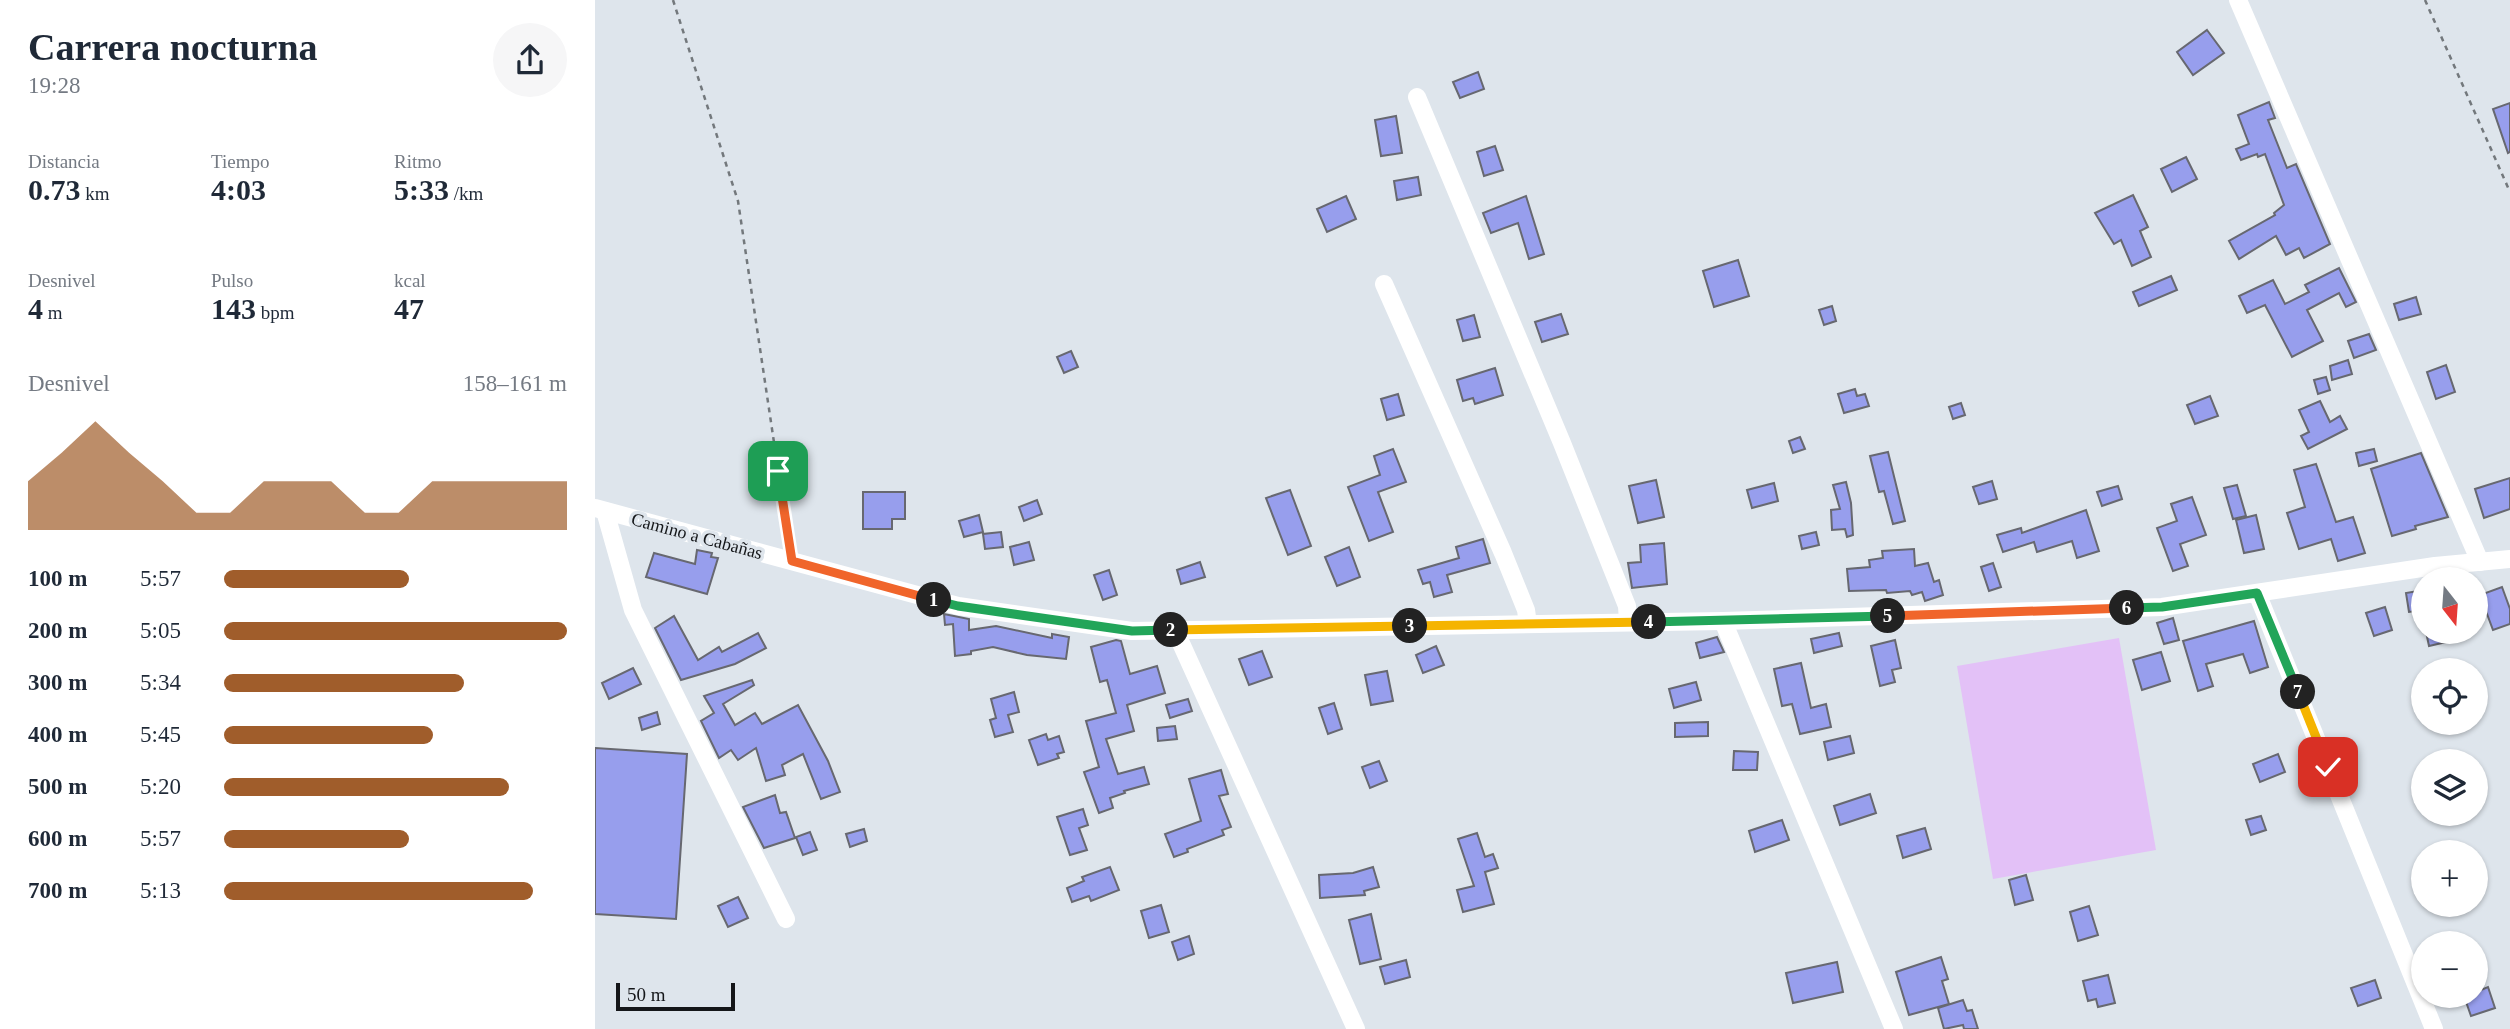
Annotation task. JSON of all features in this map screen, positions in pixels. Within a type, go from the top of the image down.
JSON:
[{"type":"street","points":[[2238,0],[2480,562]]},
{"type":"street","points":[[1417,97],[1567,455],[1627,606],[1628,622]]},
{"type":"street","points":[[1384,284],[1503,553],[1526,610],[1528,624]]},
{"type":"street","name":"Camino a Cabañas","points":[[600,510],[958,606],[1132,631],[1723,621],[2162,607],[2435,566],[2510,559]]},
{"type":"street","points":[[600,510],[633,610],[786,919]]},
{"type":"street","points":[[2257,593],[2434,1029]]},
{"type":"street","points":[[1723,621],[1894,1029]]},
{"type":"street","points":[[1175,630],[1356,1029]]},
{"type":"path","points":[[673,0],[738,201],[792,561]]},
{"type":"path","points":[[2425,0],[2510,191]]},
{"type":"shaded area","points":[[2119,638],[2156,850],[1993,879],[1957,666]]},
{"type":"building","points":[[2207,30],[2224,53],[2193,75],[2177,52]]},
{"type":"building","points":[[1478,72],[1484,89],[1460,98],[1453,82]]},
{"type":"building","points":[[2269,102],[2275,118],[2268,120],[2287,168],[2296,164],[2330,244],[2304,258],[2299,248],[2286,255],[2276,236],[2239,259],[2229,241],[2275,215],[2284,205],[2265,154],[2241,160],[2236,149],[2249,144],[2238,115]]},
{"type":"building","points":[[2510,103],[2510,152],[2508,153],[2493,109]]},
{"type":"building","points":[[1396,116],[1402,153],[1381,156],[1375,120]]},
{"type":"building","points":[[1495,146],[1503,170],[1484,176],[1477,152]]},
{"type":"building","points":[[2186,157],[2197,179],[2172,192],[2161,169]]},
{"type":"building","points":[[1418,177],[1421,195],[1397,200],[1394,181]]},
{"type":"building","points":[[2133,195],[2148,227],[2140,231],[2151,257],[2132,266],[2121,240],[2114,244],[2095,213]]},
{"type":"building","points":[[1346,196],[1356,219],[1327,232],[1317,209]]},
{"type":"building","points":[[1526,196],[1544,254],[1529,259],[1518,223],[1491,233],[1483,213]]},
{"type":"building","points":[[1738,260],[1749,296],[1714,307],[1703,271]]},
{"type":"building","points":[[2339,268],[2356,302],[2346,307],[2339,293],[2307,310],[2323,341],[2292,357],[2265,305],[2247,313],[2239,296],[2273,280],[2285,304],[2309,292],[2305,285]]},
{"type":"building","points":[[2171,276],[2177,290],[2139,306],[2133,292]]},
{"type":"building","points":[[2416,297],[2421,314],[2399,320],[2394,304]]},
{"type":"building","points":[[1832,306],[1836,321],[1824,325],[1819,310]]},
{"type":"building","points":[[1561,314],[1568,334],[1542,342],[1535,322]]},
{"type":"building","points":[[1474,315],[1480,337],[1463,341],[1457,320]]},
{"type":"building","points":[[2369,334],[2376,350],[2354,358],[2348,341]]},
{"type":"building","points":[[1071,351],[1078,367],[1064,373],[1057,357]]},
{"type":"building","points":[[2348,360],[2352,374],[2332,380],[2330,366]]},
{"type":"building","points":[[2446,365],[2455,392],[2436,399],[2427,372]]},
{"type":"building","points":[[1495,368],[1503,395],[1475,404],[1473,398],[1463,401],[1457,380]]},
{"type":"building","points":[[2326,377],[2330,390],[2318,394],[2314,380]]},
{"type":"building","points":[[1855,389],[1857,396],[1865,394],[1869,406],[1844,413],[1838,394]]},
{"type":"building","points":[[1398,394],[1404,415],[1387,420],[1381,399]]},
{"type":"building","points":[[2210,396],[2218,416],[2195,424],[2187,405]]},
{"type":"building","points":[[2320,401],[2330,422],[2340,416],[2347,429],[2308,449],[2301,436],[2309,432],[2299,410]]},
{"type":"building","points":[[1961,403],[1965,415],[1953,419],[1949,407]]},
{"type":"building","points":[[1800,437],[1805,449],[1793,453],[1789,441]]},
{"type":"building","points":[[1393,449],[1406,482],[1378,492],[1393,532],[1369,541],[1348,487],[1380,475],[1374,456]]},
{"type":"building","points":[[2374,449],[2377,461],[2359,466],[2356,453]]},
{"type":"building","points":[[1888,452],[1905,521],[1893,524],[1884,491],[1879,492],[1870,456]]},
{"type":"building","points":[[2421,453],[2448,517],[2392,536],[2371,469]]},
{"type":"building","points":[[2316,464],[2336,522],[2353,517],[2365,553],[2338,561],[2331,539],[2299,549],[2287,513],[2305,507],[2294,470]]},
{"type":"building","points":[[2510,478],[2510,509],[2484,518],[2475,489]]},
{"type":"building","points":[[1656,480],[1664,517],[1638,523],[1629,486]]},
{"type":"building","points":[[1992,481],[1997,499],[1979,504],[1973,487]]},
{"type":"building","points":[[1846,482],[1851,503],[1853,535],[1847,537],[1845,529],[1832,530],[1831,510],[1840,509],[1833,485]]},
{"type":"building","points":[[1774,483],[1778,501],[1752,508],[1747,490]]},
{"type":"building","points":[[2237,485],[2246,516],[2233,519],[2224,488]]},
{"type":"building","points":[[2118,486],[2122,499],[2102,506],[2097,492]]},
{"type":"building","points":[[1290,490],[1311,546],[1288,555],[1266,498]]},
{"type":"building","points":[[863,492],[905,492],[905,519],[892,519],[892,529],[863,529]]},
{"type":"building","points":[[2192,497],[2206,535],[2180,544],[2188,566],[2173,571],[2157,528],[2177,521],[2171,504]]},
{"type":"building","points":[[1037,500],[1042,514],[1024,521],[1019,507]]},
{"type":"building","points":[[2086,510],[2099,551],[2077,558],[2072,541],[2037,552],[2034,542],[2003,552],[1997,535],[2021,528],[2022,533]]},
{"type":"building","points":[[979,515],[983,532],[964,537],[959,521]]},
{"type":"building","points":[[2256,515],[2264,549],[2244,553],[2236,520]]},
{"type":"building","points":[[1001,532],[1003,547],[985,549],[983,534]]},
{"type":"building","points":[[1816,532],[1819,545],[1802,549],[1799,536]]},
{"type":"building","points":[[1483,539],[1490,563],[1447,575],[1452,592],[1434,597],[1430,582],[1423,584],[1418,570],[1459,558],[1456,547]]},
{"type":"building","points":[[1029,542],[1034,560],[1014,565],[1010,547]]},
{"type":"building","points":[[1664,543],[1667,584],[1632,588],[1628,563],[1641,562],[1640,545]]},
{"type":"building","points":[[1349,547],[1360,577],[1337,586],[1325,557]]},
{"type":"building","points":[[1914,549],[1915,566],[1928,563],[1934,582],[1939,580],[1943,595],[1925,601],[1922,592],[1912,595],[1910,591],[1849,591],[1847,569],[1870,567],[1869,560],[1883,558],[1882,551]]},
{"type":"building","points":[[697,550],[712,553],[711,557],[718,558],[707,594],[646,577],[654,553],[695,564]]},
{"type":"building","points":[[1200,562],[1205,577],[1181,584],[1177,570]]},
{"type":"building","points":[[1993,563],[2001,587],[1989,591],[1981,567]]},
{"type":"building","points":[[1109,570],[1117,595],[1103,600],[1094,575]]},
{"type":"building","points":[[2502,587],[2510,609],[2510,624],[2493,630],[2489,619],[2489,592]]},
{"type":"building","points":[[2411,592],[2411,612],[2409,612],[2406,593]]},
{"type":"building","points":[[2385,607],[2392,630],[2374,636],[2366,613]]},
{"type":"building","points":[[944,614],[969,619],[969,630],[996,626],[1052,638],[1052,634],[1069,637],[1066,659],[1027,655],[993,647],[955,656],[953,624],[945,625]]},
{"type":"building","points":[[674,616],[698,660],[719,647],[722,652],[758,633],[766,648],[735,664],[681,680],[655,628]]},
{"type":"building","points":[[2173,618],[2179,640],[2164,644],[2157,623]]},
{"type":"building","points":[[2254,621],[2268,667],[2250,673],[2243,654],[2206,664],[2213,686],[2198,691],[2183,641]]},
{"type":"building","points":[[1839,633],[1842,646],[1814,653],[1811,639]]},
{"type":"building","points":[[1717,637],[1724,652],[1700,658],[1696,643]]},
{"type":"building","points":[[1895,640],[1901,668],[1892,670],[1895,682],[1880,686],[1871,646]]},
{"type":"building","points":[[1121,641],[1130,674],[1157,666],[1165,693],[1127,705],[1134,731],[1106,739],[1118,774],[1144,767],[1149,784],[1110,798],[1113,808],[1099,813],[1084,772],[1099,767],[1086,721],[1116,713],[1107,680],[1100,682],[1091,647]]},
{"type":"building","points":[[1436,646],[1444,665],[1423,673],[1416,655]]},
{"type":"building","points":[[1262,651],[1272,677],[1249,685],[1239,659]]},
{"type":"building","points":[[2161,652],[2170,681],[2142,690],[2133,660]]},
{"type":"building","points":[[1801,663],[1811,708],[1826,704],[1831,727],[1800,734],[1792,704],[1782,706],[1774,669]]},
{"type":"building","points":[[633,668],[641,684],[609,699],[602,683]]},
{"type":"building","points":[[1387,671],[1393,701],[1371,705],[1365,675]]},
{"type":"building","points":[[752,680],[754,685],[723,704],[735,725],[755,713],[762,724],[798,705],[828,761],[840,792],[821,799],[803,754],[782,765],[785,775],[766,781],[756,748],[738,760],[731,750],[719,758],[701,721],[714,713],[704,696]]},
{"type":"building","points":[[1696,682],[1701,700],[1674,708],[1669,689]]},
{"type":"building","points":[[1014,692],[1019,712],[1008,715],[1013,732],[995,737],[990,720],[996,718],[991,699]]},
{"type":"building","points":[[1188,699],[1192,711],[1170,718],[1166,705]]},
{"type":"building","points":[[1334,703],[1342,729],[1328,734],[1319,708]]},
{"type":"building","points":[[657,712],[660,724],[642,730],[639,718]]},
{"type":"building","points":[[1708,722],[1708,736],[1675,737],[1675,723]]},
{"type":"building","points":[[1175,726],[1177,739],[1158,741],[1157,728]]},
{"type":"building","points":[[1046,734],[1048,740],[1059,736],[1064,752],[1057,754],[1059,758],[1038,765],[1029,740]]},
{"type":"building","points":[[1850,736],[1854,753],[1828,760],[1824,742]]},
{"type":"building","points":[[595,748],[687,754],[676,919],[595,914]]},
{"type":"building","points":[[1734,751],[1758,752],[1757,770],[1733,770]]},
{"type":"building","points":[[2278,754],[2285,772],[2260,782],[2253,764]]},
{"type":"building","points":[[1379,761],[1387,781],[1370,788],[1362,767]]},
{"type":"building","points":[[1221,770],[1228,794],[1219,796],[1231,827],[1222,830],[1224,835],[1174,857],[1165,834],[1201,821],[1189,779]]},
{"type":"building","points":[[1870,794],[1876,813],[1840,825],[1834,806]]},
{"type":"building","points":[[775,795],[780,813],[786,812],[795,838],[764,848],[743,807]]},
{"type":"building","points":[[1083,809],[1088,825],[1079,828],[1087,850],[1070,855],[1057,817]]},
{"type":"building","points":[[2261,816],[2266,830],[2251,835],[2246,820]]},
{"type":"building","points":[[1782,820],[1789,840],[1755,852],[1749,831]]},
{"type":"building","points":[[1925,828],[1931,849],[1903,858],[1897,836]]},
{"type":"building","points":[[864,829],[867,841],[850,847],[846,834]]},
{"type":"building","points":[[810,832],[817,850],[803,855],[796,837]]},
{"type":"building","points":[[1477,833],[1485,857],[1493,854],[1498,868],[1485,872],[1494,904],[1463,912],[1457,890],[1474,886],[1458,839]]},
{"type":"building","points":[[1110,867],[1119,890],[1091,901],[1089,896],[1072,902],[1067,888],[1084,881],[1082,877]]},
{"type":"building","points":[[1373,867],[1379,887],[1364,891],[1365,895],[1320,898],[1319,875],[1353,873]]},
{"type":"building","points":[[2026,875],[2033,900],[2015,905],[2009,880]]},
{"type":"building","points":[[738,897],[748,918],[728,927],[718,906]]},
{"type":"building","points":[[1161,905],[1169,932],[1149,938],[1141,911]]},
{"type":"building","points":[[2089,906],[2098,935],[2078,941],[2070,912]]},
{"type":"building","points":[[1371,914],[1381,959],[1360,964],[1349,920]]},
{"type":"building","points":[[1189,936],[1194,954],[1178,960],[1172,942]]},
{"type":"building","points":[[1941,957],[1948,979],[1942,981],[1949,1004],[1909,1015],[1896,972]]},
{"type":"building","points":[[1406,960],[1410,977],[1385,984],[1380,967]]},
{"type":"building","points":[[1837,962],[1843,992],[1793,1003],[1786,973]]},
{"type":"building","points":[[2108,975],[2115,1003],[2098,1007],[2096,999],[2088,1001],[2083,981]]},
{"type":"building","points":[[2375,980],[2381,998],[2358,1006],[2351,988]]},
{"type":"building","points":[[2488,987],[2495,1008],[2471,1016],[2468,1008],[2488,1008]]},
{"type":"building","points":[[1963,1000],[1967,1011],[1972,1010],[1978,1029],[1964,1029],[1963,1025],[1944,1029],[1938,1008]]},
{"type":"route","points":[[778,471],[792,561],[958,606],[1132,631],[1723,621],[2162,607],[2257,593],[2328,767]]}]
